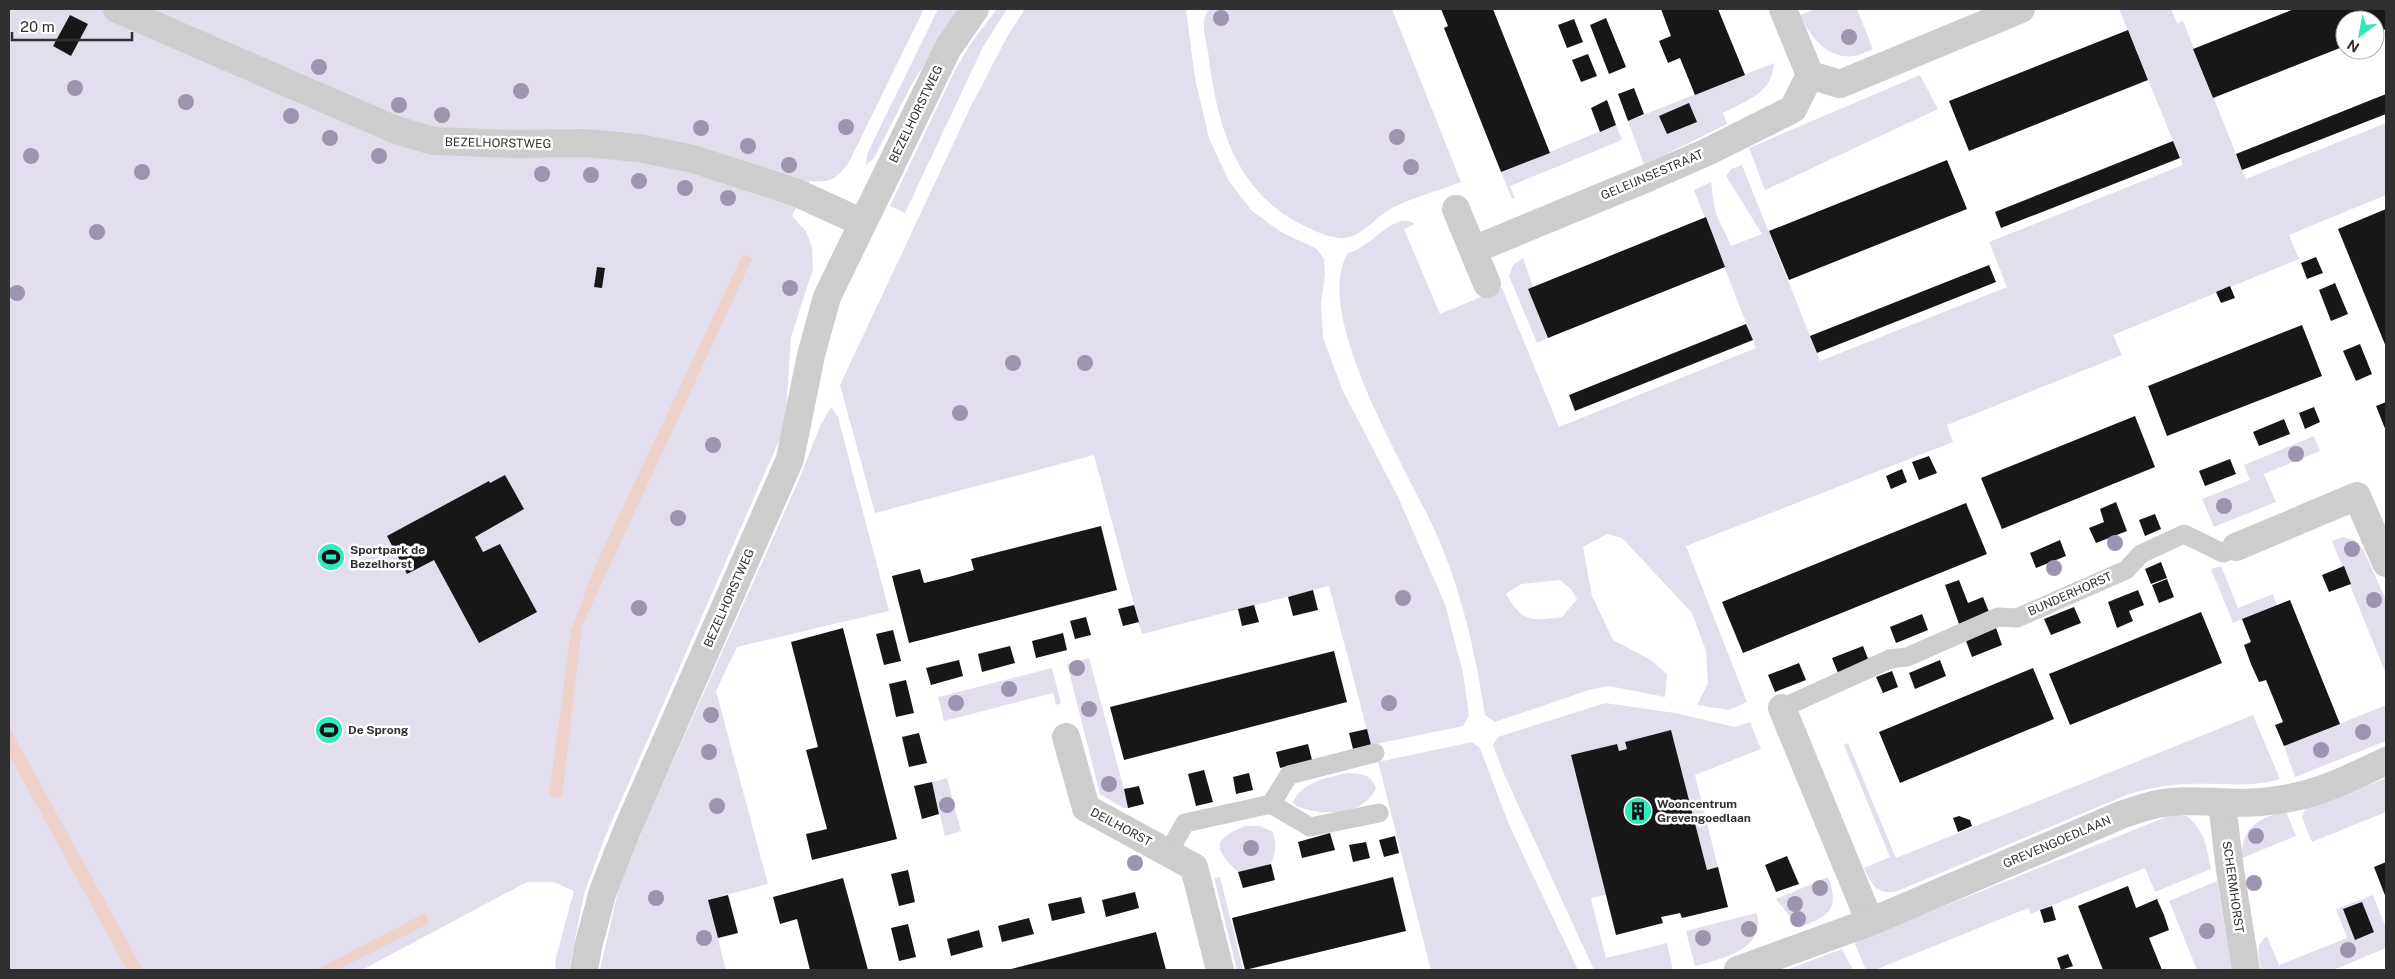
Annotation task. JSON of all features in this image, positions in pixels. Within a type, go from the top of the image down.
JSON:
[{"type":"street","name":"BEZELHORSTWEG","points":[[117,9],[396,130],[433,141],[515,144],[584,143],[639,148],[693,159],[795,192],[862,223]]},
{"type":"street","name":"BEZELHORSTWEG","points":[[584,970],[603,891],[628,828],[790,459],[811,355],[827,297],[948,48],[975,9]]},
{"type":"street","points":[[1783,9],[1810,75],[1840,84],[2021,9]]},
{"type":"street","name":"GELEIJNSESTRAAT","points":[[1473,250],[1707,152],[1793,109],[1810,75]]},
{"type":"street","points":[[1456,209],[1487,284]]},
{"type":"street","name":"BUNDERHORST","points":[[2236,548],[2358,496],[2386,563]]},
{"type":"street","name":"BUNDERHORST","points":[[1782,708],[1870,922]]},
{"type":"street","name":"DEILHORST","points":[[1066,737],[1086,808],[1194,867],[1220,970]]},
{"type":"street","name":"GREVENGOEDLAAN","points":[[1738,970],[1870,922],[2121,815],[2150,805],[2173,802],[2268,802],[2324,790],[2386,761]]},
{"type":"street","name":"SCHERMHORST","points":[[2222,803],[2230,870],[2246,970]]},
{"type":"lane","name":"BUNDERHORST","points":[[1782,708],[1890,659],[1907,657],[1998,617],[2017,618],[2126,570],[2141,554],[2184,534],[2223,553],[2236,548]]},
{"type":"lane","points":[[1271,804],[1289,774],[1376,753]]},
{"type":"lane","points":[[1168,853],[1185,823],[1271,804],[1310,827],[1379,814]]},
{"type":"shaded area","name":"Sportpark de Bezelhorst","points":[[9,9],[924,9],[848,164],[840,174],[828,181],[810,181],[792,216],[806,231],[812,247],[813,269],[791,337],[785,427],[605,837],[584,894],[569,970],[555,970],[556,957],[574,891],[553,882],[527,882],[362,970],[9,970]]},
{"type":"shaded area","points":[[938,9],[958,9],[911,86],[874,158],[866,165],[867,154]]},
{"type":"shaded area","points":[[997,9],[1007,9],[983,47],[905,213],[890,206],[955,70],[971,43]]},
{"type":"shaded area","points":[[1025,9],[1186,9],[1195,78],[1209,138],[1229,181],[1252,211],[1281,232],[1317,249],[1324,259],[1325,275],[1321,303],[1323,337],[1342,389],[1398,497],[1445,604],[1463,673],[1469,715],[1463,726],[1371,745],[1329,586],[1142,634],[1094,455],[875,513],[840,385],[970,108],[1008,35]]},
{"type":"shaded area","points":[[1210,9],[1392,9],[1461,182],[1398,205],[1384,213],[1360,233],[1346,238],[1333,237],[1317,232],[1275,208],[1257,191],[1243,171],[1231,149],[1223,126],[1211,77],[1204,29],[1205,17]]},
{"type":"shaded area","points":[[1815,9],[1857,9],[1873,49],[1855,56],[1836,54],[1828,50],[1814,38],[1800,15]]},
{"type":"shaded area","points":[[2119,9],[2171,9],[2177,23],[2183,21],[2246,179],[2386,123],[2386,195],[2289,235],[2299,259],[2113,335],[2122,355],[1947,425],[1953,442],[1686,546],[1747,702],[1729,710],[1697,705],[1708,683],[1706,651],[1692,613],[1622,538],[1607,534],[1583,547],[1592,596],[1613,640],[1651,660],[1667,674],[1665,697],[1609,686],[1589,690],[1495,722],[1485,715],[1468,627],[1448,563],[1427,514],[1389,440],[1353,355],[1342,316],[1340,281],[1348,253],[1365,245],[1391,226],[1407,221],[1415,224],[1404,229],[1440,314],[1502,288],[1559,427],[1756,348],[1694,190],[1711,182],[1715,211],[1731,246],[1762,234],[1726,176],[1731,169],[1742,165],[1820,361],[2007,287],[1989,242],[2183,165]],"holes":[[[1560,580],[1571,589],[1577,599],[1562,617],[1542,619],[1528,618],[1523,615],[1517,610],[1506,594],[1521,584]]]},
{"type":"shaded area","points":[[1774,63],[1769,82],[1757,95],[1723,113],[1727,124],[1644,165],[1628,121]]},
{"type":"shaded area","points":[[1920,75],[1938,109],[1765,190],[1749,148]]},
{"type":"shaded area","points":[[1616,125],[1622,140],[1510,186],[1515,198],[1512,199],[1501,172]]},
{"type":"shaded area","points":[[743,254],[752,259],[582,626],[562,798],[549,796],[571,630],[596,564]]},
{"type":"shaded area","points":[[1523,258],[1533,287],[1528,289],[1548,338],[1537,343],[1509,276],[1513,265]]},
{"type":"shaded area","points":[[831,407],[838,417],[889,611],[737,647],[716,691],[768,884],[708,900],[726,970],[600,970],[618,891],[645,824],[798,482],[820,426]]},
{"type":"shaded area","points":[[2314,436],[2320,451],[2264,474],[2276,502],[2214,527],[2202,499],[2250,480],[2244,465]]},
{"type":"shaded area","points":[[2343,537],[2354,540],[2363,549],[2386,600],[2386,674],[2332,541]]},
{"type":"shaded area","points":[[2221,566],[2238,608],[2273,594],[2277,605],[2233,623],[2211,569]]},
{"type":"shaded area","points":[[1089,658],[1128,808],[1123,808],[1100,794],[1067,664]]},
{"type":"shaded area","points":[[1052,668],[1061,703],[1056,705],[1053,693],[944,721],[938,697]]},
{"type":"shaded area","points":[[1605,703],[1675,713],[1735,727],[1750,722],[1761,749],[1695,775],[1718,867],[1707,870],[1671,730],[1625,742],[1627,749],[1619,751],[1617,744],[1571,756],[1606,895],[1591,898],[1606,958],[1667,943],[1673,970],[1594,970],[1504,774],[1493,745],[1498,737]]},
{"type":"shaded area","points":[[2386,705],[2386,741],[2295,777],[2284,746]]},
{"type":"shaded area","points":[[2253,715],[2280,779],[2247,784],[2175,785],[2129,794],[1895,892],[1879,890],[1875,887],[1864,868],[1890,857],[1844,745],[1848,743],[1896,858]]},
{"type":"shaded area","points":[[9,727],[143,970],[127,970],[9,755]]},
{"type":"shaded area","points":[[1472,742],[1480,748],[1510,827],[1578,970],[1431,970],[1378,762]]},
{"type":"shaded area","points":[[1348,773],[1361,774],[1371,779],[1374,783],[1376,788],[1370,798],[1362,804],[1341,812],[1329,812],[1306,809],[1296,806],[1293,802],[1297,795],[1309,785]]},
{"type":"shaded area","points":[[947,778],[961,831],[945,836],[932,782]]},
{"type":"shaded area","points":[[2386,778],[2386,812],[2312,842],[2302,818],[2306,806],[2331,800]]},
{"type":"shaded area","points":[[2286,811],[2296,836],[2242,858],[2242,847],[2248,831],[2260,821]]},
{"type":"shaded area","points":[[2171,815],[2187,816],[2198,828],[2204,840],[2211,869],[2155,892],[2145,868],[2031,914],[2028,908],[1875,970],[1866,970],[1854,942]]},
{"type":"shaded area","points":[[1245,826],[1260,826],[1273,832],[1275,852],[1271,864],[1238,872],[1224,857],[1220,850],[1220,845],[1227,835]]},
{"type":"shaded area","points":[[1220,877],[1243,970],[1237,970],[1214,878]]},
{"type":"shaded area","points":[[1828,877],[1833,897],[1829,910],[1818,920],[1799,928],[1776,899]]},
{"type":"shaded area","points":[[2217,881],[2232,970],[2197,970],[2169,901]]},
{"type":"shaded area","points":[[2373,895],[2386,928],[2386,948],[2333,970],[2261,970],[2259,947],[2267,936],[2279,965],[2347,938],[2336,909]]},
{"type":"shaded area","points":[[425,913],[430,923],[337,970],[316,970]]},
{"type":"shaded area","points":[[1757,913],[1758,926],[1755,936],[1749,944],[1718,960],[1695,966],[1686,931]]},
{"type":"shaded area","points":[[1842,949],[1853,970],[1786,970]]},
{"type":"building","points":[[1441,9],[1493,9],[1550,153],[1501,172],[1444,28],[1448,26]]},
{"type":"building","points":[[1661,9],[1718,9],[1745,75],[1695,95],[1680,58],[1668,63],[1659,41],[1671,36]]},
{"type":"building","points":[[2294,9],[2386,9],[2385,29],[2385,10],[2335,10],[2335,50],[2213,98],[2193,49]]},
{"type":"building","points":[[70,15],[88,24],[71,56],[53,46]]},
{"type":"building","points":[[1606,18],[1626,67],[1609,74],[1590,25]]},
{"type":"building","points":[[1574,19],[1583,42],[1567,48],[1558,25]]},
{"type":"building","points":[[2128,30],[2148,80],[1969,151],[1949,101]]},
{"type":"building","points":[[1588,54],[1597,76],[1581,82],[1572,60]]},
{"type":"building","points":[[1634,88],[1644,114],[1628,121],[1618,94]]},
{"type":"building","points":[[2386,94],[2386,114],[2242,170],[2236,154]]},
{"type":"building","points":[[1607,100],[1616,125],[1600,132],[1591,108]]},
{"type":"building","points":[[1689,103],[1697,122],[1667,134],[1659,116]]},
{"type":"building","points":[[2173,141],[2180,158],[2001,228],[1995,212]]},
{"type":"building","points":[[1947,160],[1967,209],[1789,280],[1769,231]]},
{"type":"building","points":[[2386,209],[2386,347],[2338,229]]},
{"type":"building","points":[[1706,217],[1725,267],[1548,338],[1528,289]]},
{"type":"building","points":[[2316,257],[2323,273],[2307,279],[2301,263]]},
{"type":"building","points":[[1989,265],[1996,282],[1817,353],[1810,336]]},
{"type":"building","points":[[597,267],[605,268],[602,288],[594,287]]},
{"type":"building","points":[[2335,283],[2348,314],[2331,321],[2319,290]]},
{"type":"building","points":[[2230,286],[2235,298],[2221,303],[2216,292]]},
{"type":"building","points":[[1746,324],[1753,340],[1575,411],[1569,395]]},
{"type":"building","points":[[2302,325],[2322,376],[2167,436],[2148,386]]},
{"type":"building","points":[[2360,344],[2372,374],[2356,381],[2343,351]]},
{"type":"building","points":[[2386,402],[2386,431],[2376,406]]},
{"type":"building","points":[[2314,407],[2320,422],[2305,429],[2299,413]]},
{"type":"building","points":[[2135,416],[2155,467],[2002,529],[1981,478]]},
{"type":"building","points":[[2284,419],[2290,434],[2259,446],[2253,432]]},
{"type":"building","points":[[1929,456],[1937,473],[1919,480],[1912,462]]},
{"type":"building","points":[[2230,459],[2236,474],[2205,486],[2199,471]]},
{"type":"building","points":[[1902,469],[1907,482],[1891,489],[1886,476]]},
{"type":"building","points":[[505,475],[524,509],[475,537],[483,552],[500,544],[537,612],[479,643],[434,560],[407,574],[387,536],[489,481],[490,483]]},
{"type":"building","points":[[2116,502],[2127,531],[2096,543],[2089,528],[2104,522],[2100,509]]},
{"type":"building","points":[[1966,503],[1987,554],[1743,653],[1722,602]]},
{"type":"building","points":[[2155,514],[2161,529],[2145,536],[2139,520]]},
{"type":"building","points":[[1101,526],[1117,590],[909,643],[892,576],[920,569],[924,583],[974,570],[971,559]]},
{"type":"building","points":[[2060,540],[2066,556],[2036,568],[2030,553]]},
{"type":"building","points":[[2161,562],[2167,578],[2151,584],[2145,569]]},
{"type":"building","points":[[2344,566],[2351,584],[2329,592],[2322,575]]},
{"type":"building","points":[[2167,579],[2174,597],[2159,603],[2152,585]]},
{"type":"building","points":[[1959,580],[1968,603],[1983,597],[1989,612],[1959,624],[1945,585]]},
{"type":"building","points":[[1313,590],[1318,610],[1293,616],[1288,597]]},
{"type":"building","points":[[2138,590],[2144,605],[2129,611],[2133,621],[2117,628],[2108,602]]},
{"type":"building","points":[[2290,600],[2340,724],[2284,746],[2275,725],[2283,722],[2266,680],[2259,682],[2251,664],[2244,645],[2251,642],[2242,619]]},
{"type":"building","points":[[1134,605],[1139,622],[1123,626],[1118,609]]},
{"type":"building","points":[[1254,605],[1259,622],[1242,626],[1238,609]]},
{"type":"building","points":[[2074,607],[2081,623],[2051,635],[2044,619]]},
{"type":"building","points":[[2201,612],[2222,663],[2070,725],[2049,674]]},
{"type":"building","points":[[1922,614],[1928,630],[1896,643],[1890,627]]},
{"type":"building","points":[[1086,617],[1091,635],[1075,639],[1070,621]]},
{"type":"building","points":[[843,628],[897,839],[812,860],[806,834],[827,829],[806,750],[818,747],[791,642]]},
{"type":"building","points":[[1996,628],[2002,645],[1972,657],[1966,641]]},
{"type":"building","points":[[893,630],[901,661],[884,665],[876,634]]},
{"type":"building","points":[[1063,633],[1067,650],[1036,658],[1032,641]]},
{"type":"building","points":[[1010,646],[1015,663],[982,672],[978,654]]},
{"type":"building","points":[[1863,646],[1869,661],[1838,673],[1832,658]]},
{"type":"building","points":[[1334,651],[1347,702],[1124,760],[1110,707]]},
{"type":"building","points":[[959,660],[963,676],[931,685],[926,668]]},
{"type":"building","points":[[1940,660],[1946,676],[1915,689],[1909,673]]},
{"type":"building","points":[[1799,663],[1806,680],[1775,692],[1768,675]]},
{"type":"building","points":[[2033,668],[2054,719],[1900,783],[1879,732]]},
{"type":"building","points":[[1892,671],[1898,687],[1883,693],[1876,677]]},
{"type":"building","points":[[906,680],[914,713],[896,717],[889,684]]},
{"type":"building","points":[[1367,729],[1371,745],[1353,749],[1349,733]]},
{"type":"building","name":"Wooncentrum Grevengoedlaan","points":[[1671,730],[1707,870],[1718,867],[1728,907],[1682,918],[1680,913],[1661,917],[1663,923],[1616,935],[1571,755],[1617,744],[1619,751],[1627,749],[1625,742]]},
{"type":"building","points":[[919,733],[927,763],[909,767],[902,737]]},
{"type":"building","points":[[1308,744],[1312,760],[1280,768],[1276,752]]},
{"type":"building","points":[[1204,770],[1213,802],[1196,806],[1188,774]]},
{"type":"building","points":[[1249,773],[1253,790],[1236,794],[1233,777]]},
{"type":"building","points":[[932,782],[939,814],[922,819],[914,786]]},
{"type":"building","points":[[1139,786],[1144,804],[1128,808],[1124,789]]},
{"type":"building","points":[[1959,816],[1970,820],[1972,826],[1958,832],[1953,818]]},
{"type":"building","points":[[1330,833],[1335,850],[1302,858],[1298,842]]},
{"type":"building","points":[[1395,836],[1399,853],[1384,857],[1379,840]]},
{"type":"building","points":[[1366,842],[1370,858],[1353,862],[1349,845]]},
{"type":"building","points":[[1787,856],[1799,884],[1776,892],[1765,865]]},
{"type":"building","points":[[2386,862],[2386,898],[2374,867]]},
{"type":"building","points":[[1271,864],[1275,880],[1243,888],[1238,872]]},
{"type":"building","points":[[908,870],[915,902],[899,906],[891,874]]},
{"type":"building","points":[[1393,877],[1406,931],[1245,970],[1232,918]]},
{"type":"building","points":[[843,878],[868,970],[810,970],[797,919],[780,924],[773,897]]},
{"type":"building","points":[[2128,886],[2136,908],[2157,899],[2164,915],[2169,930],[2149,938],[2162,970],[2103,970],[2078,906]]},
{"type":"building","points":[[1135,892],[1139,908],[1106,917],[1102,900]]},
{"type":"building","points":[[728,895],[738,933],[718,938],[708,900]]},
{"type":"building","points":[[1081,897],[1085,913],[1052,921],[1048,904]]},
{"type":"building","points":[[2362,902],[2374,932],[2355,940],[2343,909]]},
{"type":"building","points":[[2052,906],[2056,920],[2044,923],[2040,910]]},
{"type":"building","points":[[1029,918],[1034,934],[1002,942],[998,926]]},
{"type":"building","points":[[908,924],[916,957],[899,961],[891,928]]},
{"type":"building","points":[[979,930],[983,947],[951,956],[947,939]]},
{"type":"building","points":[[1156,932],[1166,970],[1007,970]]},
{"type":"building","points":[[2068,954],[2073,966],[2061,970],[2057,958]]},
{"type":"place","name":"Sportpark de Bezelhorst","points":[[331,557]]},
{"type":"place","name":"De Sprong","points":[[329,730]]},
{"type":"place","name":"Wooncentrum Grevengoedlaan","points":[[1638,811]]}]
